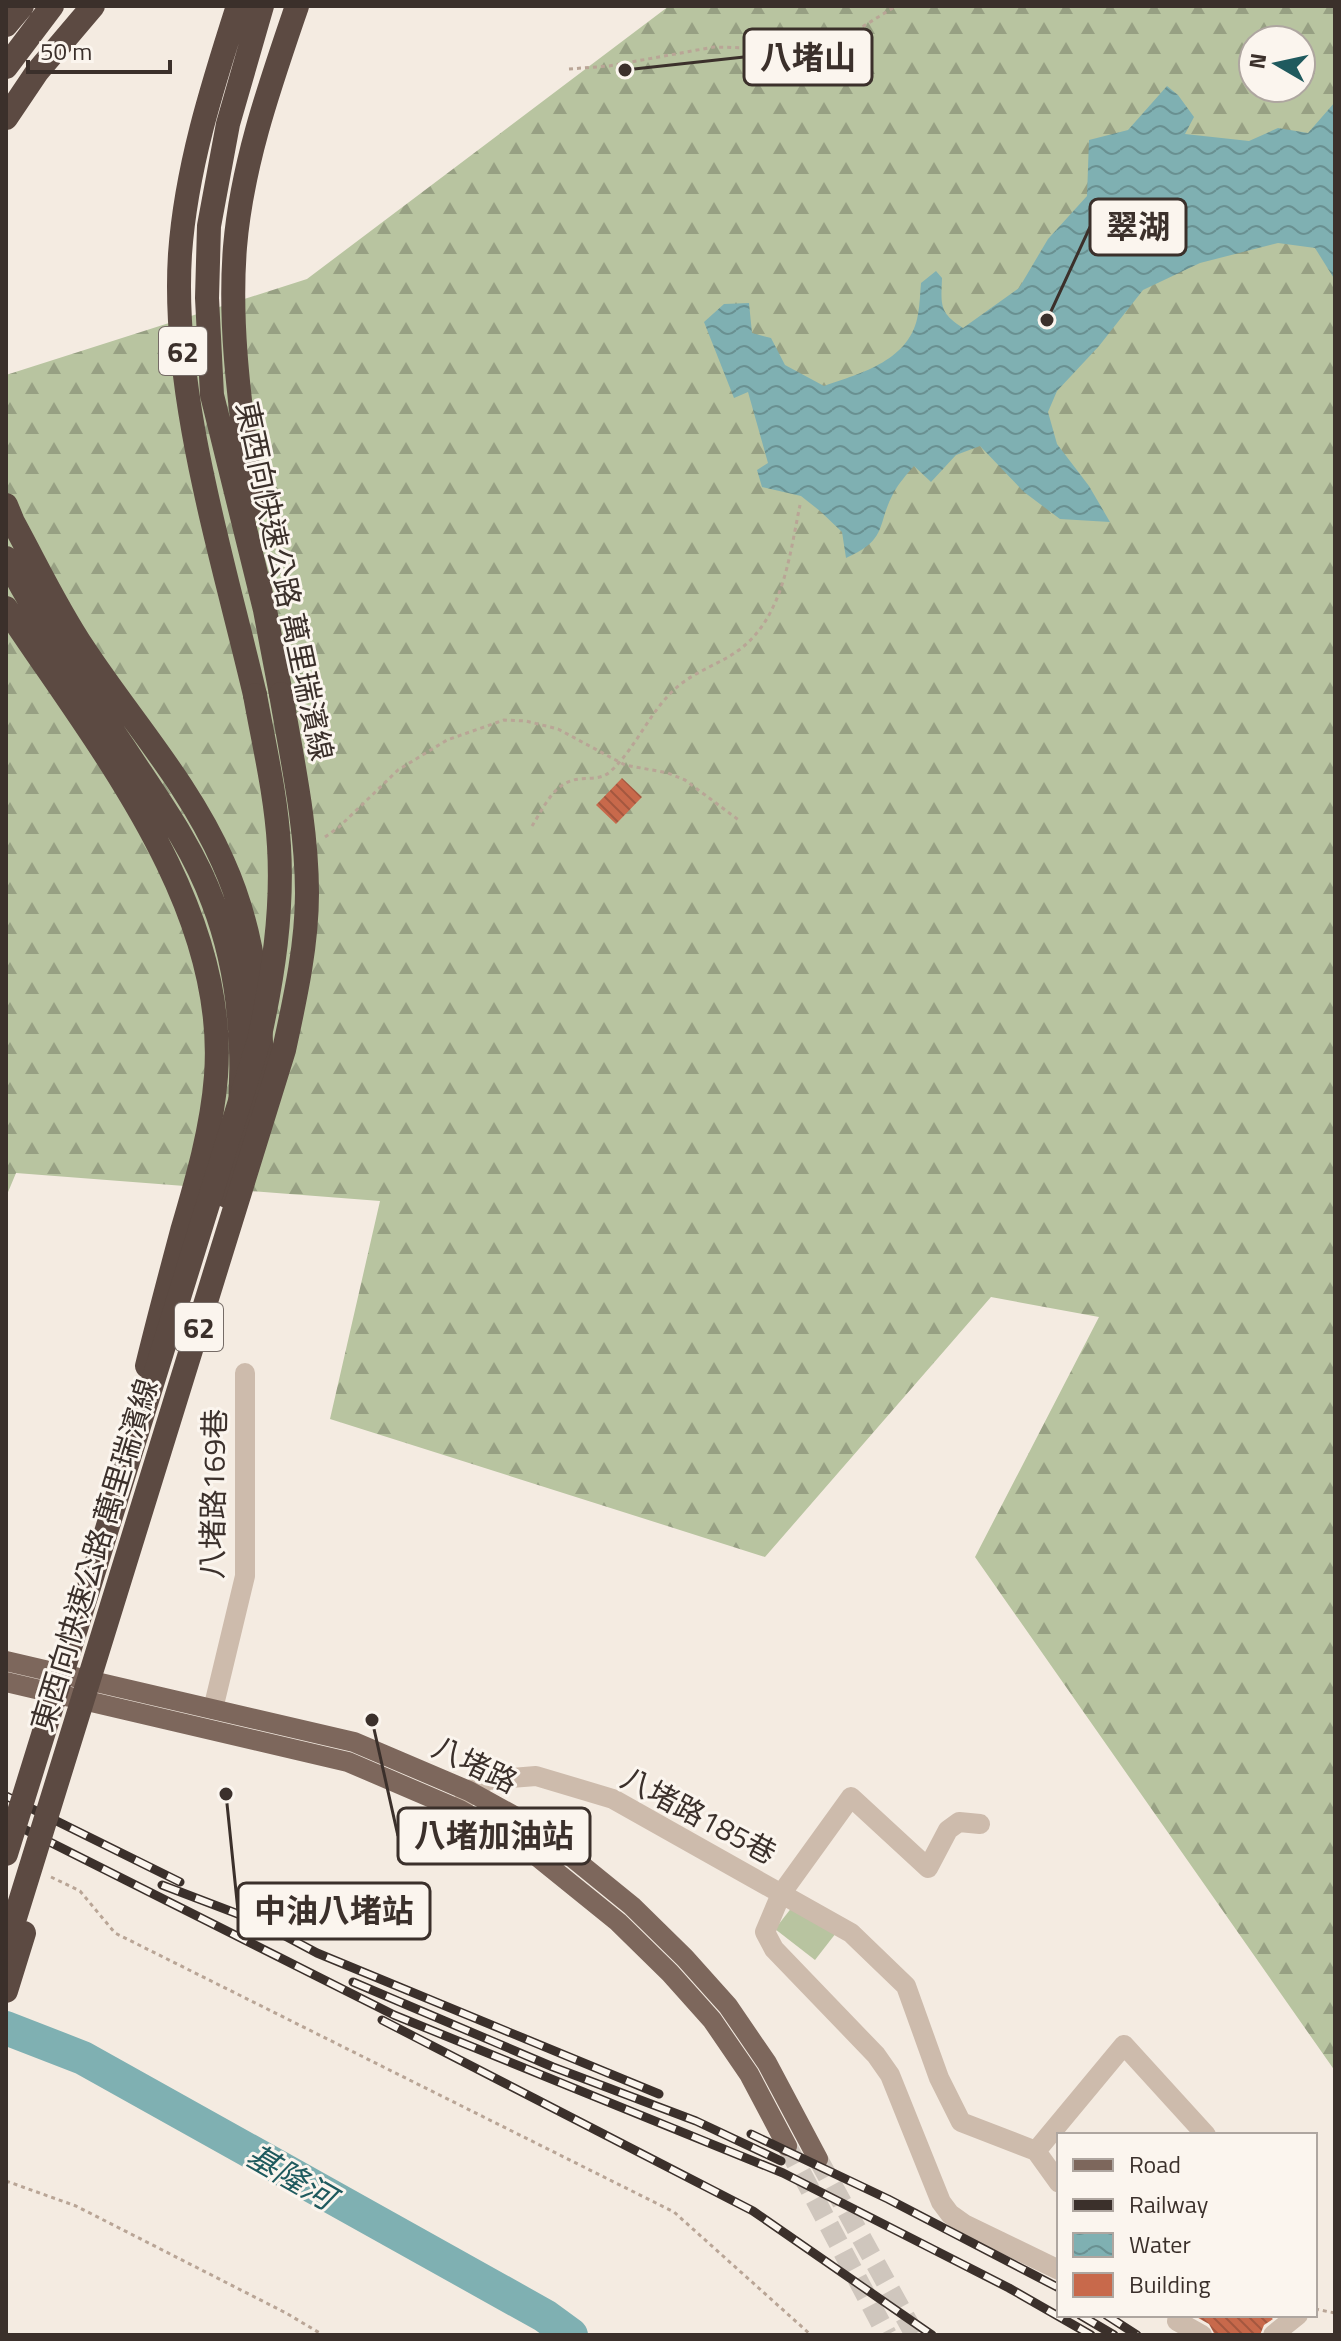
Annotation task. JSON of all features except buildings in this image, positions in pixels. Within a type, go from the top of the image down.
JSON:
[{"type":"highway","points":[[6,25],[22,6]]},
{"type":"highway","points":[[6,67],[52,6]]},
{"type":"highway","points":[[6,118],[37,72],[93,6]]},
{"type":"highway","name":"東西向快速公路 萬里瑞濱線","points":[[6,1854],[254,1055],[271,982],[278,913],[279,845],[274,795],[255,695],[204,478],[184,371],[181,308],[180,255],[189,182],[212,88],[238,6]]},
{"type":"highway","name":"東西向快速公路 萬里瑞濱線","points":[[6,1947],[284,1050],[296,991],[307,894],[296,783],[265,610],[212,395],[207,298],[209,226],[228,124],[262,6]]},
{"type":"highway","points":[[265,610],[234,344],[235,248],[249,162],[263,108],[297,6]]},
{"type":"highway","points":[[6,505],[82,647],[200,817],[223,861],[237,899],[258,990],[262,1085],[260,1144],[238,1200],[6,1911]]},
{"type":"highway","points":[[6,558],[39,620],[170,816],[213,901],[231,960],[241,1104],[236,1155],[238,1200],[6,1991]]},
{"type":"highway","points":[[6,608],[150,829],[196,928],[208,980],[215,1035],[216,1074],[206,1141],[163,1300],[108,1532]]},
{"type":"main road","name":"八堵路","points":[[6,1661],[354,1742],[469,1791],[536,1828],[632,1906],[728,2006],[767,2063],[818,2159]]},
{"type":"main road","name":"八堵路","points":[[6,1682],[348,1762],[460,1810],[524,1846],[618,1922],[712,2020],[742,2063],[787,2146]]},
{"type":"street","name":"八堵路169巷","points":[[213,1709],[245,1576],[245,1373]]},
{"type":"street","name":"八堵路185巷","points":[[469,1791],[488,1780],[536,1776],[613,1799],[851,1933],[906,1986],[939,2078],[961,2122],[1036,2151]]},
{"type":"street","points":[[460,1810],[469,1791]]},
{"type":"street","name":"八堵路185巷","points":[[980,1824],[959,1822],[948,1830],[928,1868],[851,1797],[781,1894],[765,1932],[774,1949],[876,2055],[890,2075],[941,2202],[950,2214],[964,2224],[1057,2269]]},
{"type":"street","points":[[1057,2180],[1036,2151],[1124,2045],[1204,2133]]},
{"type":"street","points":[[1175,2317],[1202,2335]]},
{"type":"street","points":[[1273,2335],[1296,2317]]},
{"type":"path","points":[[569,69],[609,66],[714,47],[750,48],[774,59],[831,42],[896,6]]},
{"type":"path","points":[[532,826],[555,791],[566,782],[602,777],[619,762],[678,687],[744,646],[759,630],[774,604],[786,573],[800,505]]},
{"type":"path","points":[[314,845],[339,827],[398,770],[447,740],[493,722],[526,721],[558,729],[619,762],[685,780],[740,821]]},
{"type":"path","points":[[80,1891],[115,1933],[674,2212],[811,2335]]},
{"type":"path","points":[[6,2181],[76,2206],[323,2335]]},
{"type":"green space","points":[[669,6],[1335,6],[1335,2071],[975,1557],[1099,1317],[991,1297],[765,1557],[330,1419],[380,1201],[16,1173],[6,1197],[6,375],[307,279]]},
{"type":"green space","points":[[796,1902],[836,1933],[815,1960],[775,1929]]},
{"type":"water","points":[[1167,86],[1194,117],[1185,134],[1249,141],[1278,128],[1308,133],[1335,102],[1335,280],[1315,248],[1278,243],[1200,263],[1143,290],[1099,346],[1057,391],[1048,412],[1057,444],[1089,486],[1110,522],[1060,519],[1024,492],[980,446],[956,455],[931,482],[914,466],[894,492],[875,537],[860,551],[846,558],[842,532],[820,511],[801,496],[762,487],[757,470],[768,463],[748,392],[734,398],[704,322],[724,304],[749,303],[752,333],[771,338],[785,365],[824,386],[869,370],[895,354],[906,343],[914,330],[918,314],[921,283],[936,271],[942,278],[943,308],[949,318],[963,328],[1019,288],[1048,239],[1087,196],[1089,140],[1128,130]]},
{"type":"waterway","name":"基隆河","points":[[6,2028],[83,2058],[545,2316],[571,2335]]},
{"type":"tunnel","points":[[787,2146],[887,2335]]},
{"type":"tunnel","points":[[818,2159],[915,2335]]},
{"type":"railway","points":[[6,1796],[180,1882]]},
{"type":"railway","points":[[6,1820],[394,2015],[783,2173],[1057,2316]]},
{"type":"railway","points":[[162,1885],[259,1922],[317,1953],[659,2094]]},
{"type":"railway","points":[[353,1982],[553,2067],[696,2121],[781,2161]]},
{"type":"railway","points":[[382,2020],[753,2211],[932,2335]]},
{"type":"railway","points":[[751,2134],[888,2199],[1057,2287]]},
{"type":"railway","points":[[1060,2317],[1091,2335]]},
{"type":"railway","points":[[1083,2317],[1114,2335]]},
{"type":"railway","points":[[1109,2317],[1137,2335]]},
{"type":"place","name":"八堵山","points":[[625,70]]},
{"type":"place","name":"翠湖","points":[[1047,320]]},
{"type":"place","name":"八堵加油站","points":[[372,1720]]},
{"type":"place","name":"中油八堵站","points":[[226,1794]]}]
